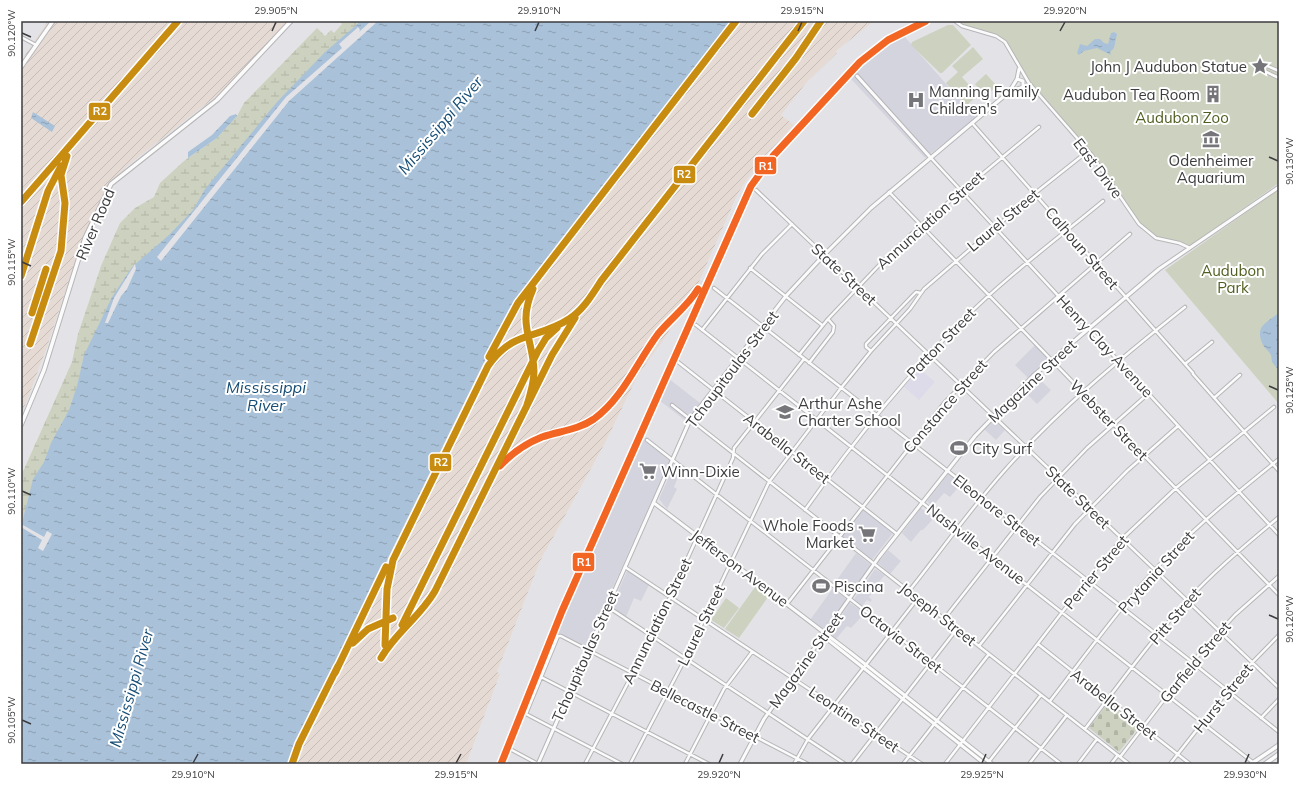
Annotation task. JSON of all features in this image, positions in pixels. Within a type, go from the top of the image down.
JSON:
[{"type":"main road","points":[[21,67],[53,21]]},
{"type":"main road","name":"River Road","points":[[21,425],[44,370],[85,238],[111,184],[218,99],[291,21]]},
{"type":"main road","points":[[1253,764],[1279,745]]},
{"type":"main road","points":[[1265,764],[1279,754]]},
{"type":"street","name":"East Drive","points":[[954,21],[962,26],[985,31],[1001,39],[1008,47],[1019,68],[1036,92],[1088,151],[1131,214],[1145,231],[1156,238],[1179,243],[1190,248]]},
{"type":"street","points":[[21,37],[36,45]]},
{"type":"street","points":[[1266,65],[1279,71]]},
{"type":"street","name":"Tchoupitoulas Street","points":[[1010,92],[1017,79],[1019,68]]},
{"type":"street","points":[[1262,70],[1279,78]]},
{"type":"street","points":[[857,76],[930,157]]},
{"type":"street","points":[[1017,79],[1024,81],[1023,87],[1036,92]]},
{"type":"street","name":"Tchoupitoulas Street","points":[[538,764],[690,420],[786,296],[824,255],[889,192],[930,157],[1010,92],[1023,87]]},
{"type":"street","name":"Calhoun Street","points":[[972,123],[1279,471]]},
{"type":"street","name":"Annunciation Street","points":[[799,355],[822,325],[882,261],[921,225],[1039,127]]},
{"type":"street","name":"Laurel Street","points":[[630,764],[704,620],[769,482],[792,451],[871,351],[910,309],[921,293],[995,227],[1088,151]]},
{"type":"street","name":"Henry Clay Avenue","points":[[930,157],[1279,535]]},
{"type":"street","name":"Magazine Street","points":[[740,764],[754,736],[768,714],[874,564],[947,470],[993,416],[1019,389],[1051,360],[1159,269],[1279,187]]},
{"type":"street","name":"State Street","points":[[756,190],[1279,688]]},
{"type":"street","name":"Webster Street","points":[[889,192],[1279,595]]},
{"type":"street","name":"Patton Street","points":[[805,510],[877,415],[929,355],[965,318],[1028,263],[1103,201]]},
{"type":"street","points":[[702,330],[750,268],[792,224]]},
{"type":"street","name":"Constance Street","points":[[787,604],[838,536],[932,417],[990,356],[1020,328],[1130,234]]},
{"type":"street","points":[[750,268],[822,325]]},
{"type":"street","name":"Eleonore Street","points":[[714,288],[1192,662],[1279,732]]},
{"type":"street","name":"Laurel Street","points":[[871,351],[866,347],[866,344],[916,292],[921,293]]},
{"type":"street","points":[[909,591],[982,498],[1026,447],[1052,420],[1082,392],[1185,308]]},
{"type":"street","points":[[809,363],[833,332],[834,326],[828,320]]},
{"type":"street","name":"Nashville Avenue","points":[[696,325],[1168,694],[1253,764]]},
{"type":"street","points":[[1185,364],[1212,342]]},
{"type":"street","name":"Annunciation Street","points":[[586,764],[652,637],[698,536],[733,454],[734,448],[804,359]]},
{"type":"street","name":"Arabella Street","points":[[678,362],[897,534]]},
{"type":"street","points":[[1214,398],[1240,375]]},
{"type":"street","points":[[944,619],[1017,525],[1059,478],[1113,424],[1149,393]]},
{"type":"street","name":"Joseph Street","points":[[672,405],[1129,764]]},
{"type":"street","name":"Perrier Street","points":[[945,764],[1087,580],[1122,539],[1209,459],[1274,406]]},
{"type":"street","points":[[979,646],[1052,552],[1090,508],[1144,456],[1178,426]]},
{"type":"street","name":"Octavia Street","points":[[647,440],[1061,764]]},
{"type":"street","name":"Prytania Street","points":[[1050,701],[1123,608],[1155,570],[1189,535],[1279,459]]},
{"type":"street","name":"Jefferson Avenue","points":[[654,503],[906,696],[963,741],[988,763]]},
{"type":"street","name":"Pitt Street","points":[[1085,729],[1157,635],[1187,600],[1237,552],[1279,517]]},
{"type":"street","name":"Leontine Street","points":[[625,567],[922,764]]},
{"type":"street","name":"Garfield Street","points":[[1111,764],[1143,726],[1192,662],[1220,631],[1268,584],[1279,576]]},
{"type":"street","points":[[794,764],[808,739],[918,598]]},
{"type":"street","points":[[608,607],[845,764]]},
{"type":"street","points":[[852,764],[957,629]]},
{"type":"street","name":"Jefferson Avenue","points":[[825,634],[827,639],[903,700],[960,745],[988,763]]},
{"type":"street","name":"Bellecastle Street","points":[[541,677],[556,638],[559,635],[808,764]]},
{"type":"street","name":"Hurst Street","points":[[1170,764],[1227,690],[1279,635]]},
{"type":"street","name":"Arabella Street","points":[[1038,644],[1190,764]]},
{"type":"street","points":[[685,764],[726,686],[752,652]]},
{"type":"street","points":[[903,764],[989,654]]},
{"type":"street","points":[[622,764],[526,714],[541,677],[709,764]]},
{"type":"street","points":[[988,763],[1041,695]]},
{"type":"street","points":[[1261,718],[1279,699]]},
{"type":"street","points":[[1028,764],[1067,715]]},
{"type":"street","points":[[1078,764],[1098,739]]},
{"type":"street","points":[[510,749],[538,764]]},
{"type":"shaded area","points":[[48,21],[289,21],[219,94],[126,167],[106,189],[82,241],[47,347],[21,416],[21,61]]},
{"type":"shaded area","points":[[735,21],[874,21],[836,51],[837,53],[806,83],[781,115],[794,125],[759,162],[738,193],[698,284],[664,339],[638,375],[605,443],[540,561],[497,672],[500,674],[466,764],[290,764],[295,748],[509,311]]},
{"type":"shaded area","name":"Manning Family Children's","points":[[904,36],[976,118],[925,158],[850,78],[875,54]]},
{"type":"shaded area","points":[[1035,345],[1048,359],[1033,373],[1051,390],[1037,404],[1023,390],[1032,382],[1015,365]]},
{"type":"shaded area","points":[[920,369],[935,382],[919,400],[904,387]]},
{"type":"shaded area","points":[[668,378],[700,403],[687,422],[659,400]]},
{"type":"shaded area","points":[[994,419],[1005,430],[996,440],[984,429]]},
{"type":"shaded area","points":[[643,439],[670,460],[586,647],[557,633]]},
{"type":"shaded area","points":[[675,463],[682,468],[674,487],[677,489],[667,509],[659,499]]},
{"type":"shaded area","points":[[948,474],[961,484],[950,497],[944,493],[932,507],[927,501]]},
{"type":"shaded area","points":[[921,508],[934,518],[911,542],[902,533]]},
{"type":"shaded area","name":"Whole Foods Market","points":[[862,510],[866,511],[893,533],[872,560],[842,536]]},
{"type":"shaded area","points":[[888,550],[901,561],[890,574],[878,563]]},
{"type":"shaded area","points":[[856,553],[871,565],[851,594],[848,595],[834,584]]},
{"type":"shaded area","points":[[875,569],[885,575],[879,582],[882,585],[879,588],[881,590],[880,592],[875,590],[869,597],[872,600],[870,602],[867,600],[862,606],[854,599]]},
{"type":"shaded area","points":[[627,571],[649,585],[641,601],[634,598],[626,617],[611,607]]},
{"type":"shaded area","points":[[833,588],[847,600],[824,629],[810,620]]},
{"type":"shaded area","points":[[850,603],[865,613],[851,628],[847,626],[836,639],[829,633]]},
{"type":"green space","points":[[340,21],[365,21],[21,549],[21,476],[72,362],[78,334],[101,266],[120,223],[135,208],[154,197],[160,183],[184,161],[217,138],[237,116],[244,103],[317,28],[325,36],[331,30],[334,33],[342,24]]},
{"type":"green space","name":"Audubon Zoo","points":[[955,21],[1279,21],[1279,183],[1191,245],[1184,245],[1150,235],[1139,224],[1088,151],[1026,78],[1005,42],[996,36],[962,26]]},
{"type":"green space","points":[[948,25],[953,25],[971,45],[942,73],[940,73],[911,45],[912,42]]},
{"type":"green space","points":[[973,47],[983,59],[962,77],[978,95],[966,106],[946,83],[958,72],[952,66]]},
{"type":"green space","points":[[986,74],[997,86],[985,96],[975,84]]},
{"type":"green space","name":"Audubon Park","points":[[1279,189],[1279,404],[1165,270]]},
{"type":"green space","points":[[755,587],[768,597],[739,638],[725,629]]},
{"type":"green space","points":[[726,598],[739,608],[724,628],[711,620]]},
{"type":"green space","points":[[1108,703],[1139,727],[1119,752],[1089,728]]},
{"type":"water","name":"Mississippi River","points":[[361,21],[735,21],[509,311],[295,748],[290,764],[21,764],[21,527],[33,479],[44,462],[51,443],[69,410],[77,386],[84,355],[112,297],[132,267],[169,235],[193,210],[205,189],[277,102],[325,52]]},
{"type":"water","points":[[1114,32],[1117,34],[1114,48],[1110,52],[1111,55],[1097,48],[1084,51],[1079,55],[1077,53],[1080,44],[1087,46],[1095,39],[1100,39],[1104,43],[1108,44],[1111,33]]},
{"type":"water","points":[[33,112],[55,126],[52,132],[31,118]]},
{"type":"water","points":[[236,114],[237,116],[217,138],[188,158],[188,152],[212,135],[230,116]]},
{"type":"water","points":[[1279,313],[1279,371],[1272,362],[1271,355],[1263,345],[1260,333],[1263,326]]},
{"type":"pier","points":[[371,21],[378,21],[289,101],[161,261],[157,257],[286,97],[342,48],[339,44],[358,27],[360,30],[359,32]]},
{"type":"pier","points":[[135,264],[136,269],[127,289],[121,296],[108,323],[105,323],[114,298]]},
{"type":"pier","points":[[21,524],[44,537],[47,531],[52,534],[43,551],[38,548],[42,540],[21,527]]},
{"type":"railway","points":[[21,202],[178,21]]},
{"type":"railway","points":[[488,359],[518,303],[736,21]]},
{"type":"railway","points":[[385,645],[387,589],[393,560],[488,366],[507,346],[526,336],[557,326],[569,319],[583,307],[601,281],[804,21]]},
{"type":"railway","points":[[752,114],[796,58],[821,21]]},
{"type":"railway","points":[[501,764],[562,611],[751,186],[773,156],[860,62],[888,40],[926,21]]},
{"type":"railway","points":[[30,344],[61,251],[65,203],[61,175],[67,156]]},
{"type":"railway","points":[[32,241],[48,191],[61,166]]},
{"type":"railway","points":[[26,333],[60,227]]},
{"type":"railway","points":[[499,468],[510,457],[535,440],[581,426],[600,414],[636,368],[659,333],[689,302],[704,278]]},
{"type":"railway","points":[[526,408],[533,385],[534,376],[533,359],[526,333],[526,312],[529,299],[535,286]]},
{"type":"railway","points":[[535,389],[556,347],[575,318]]},
{"type":"railway","points":[[401,627],[538,351],[546,338],[557,328]]},
{"type":"railway","points":[[381,658],[435,591],[528,404]]},
{"type":"railway","points":[[335,673],[389,562]]},
{"type":"railway","points":[[352,644],[368,629],[412,610]]},
{"type":"railway","points":[[292,764],[299,744],[337,668]]},
{"type":"transit line","name":"R2","points":[[21,202],[178,21]]},
{"type":"transit line","name":"R2","points":[[489,357],[518,303],[736,21]]},
{"type":"transit line","name":"R2","points":[[385,645],[387,589],[393,560],[488,366],[507,346],[526,336],[557,326],[569,319],[583,307],[601,281],[804,21]]},
{"type":"transit line","name":"R2","points":[[752,114],[796,58],[821,21]]},
{"type":"transit line","name":"R1","points":[[501,764],[562,611],[751,186],[773,156],[860,62],[888,40],[926,21]]},
{"type":"transit line","name":"R2","points":[[30,344],[61,251],[65,203],[61,175],[67,156]]},
{"type":"transit line","name":"R2","points":[[21,276],[48,191],[61,166]]},
{"type":"transit line","name":"R2","points":[[32,313],[46,269]]},
{"type":"transit line","name":"R2","points":[[526,408],[532,390],[534,376],[533,359],[526,322],[528,302],[533,289]]},
{"type":"transit line","name":"R1","points":[[500,466],[514,453],[531,442],[542,437],[582,426],[594,419],[613,401],[658,334],[689,301],[698,289]]},
{"type":"transit line","name":"R2","points":[[381,658],[435,591],[552,355],[575,318]]},
{"type":"transit line","name":"R2","points":[[402,625],[538,351],[546,338],[557,328]]},
{"type":"transit line","name":"R2","points":[[335,673],[386,567]]},
{"type":"transit line","name":"R2","points":[[353,643],[368,629],[393,618]]},
{"type":"transit line","name":"R2","points":[[292,764],[299,744],[338,666]]},
{"type":"place","name":"John J Audubon Statue","points":[[1260,66]]},
{"type":"place","name":"Audubon Tea Room","points":[[1213,94]]},
{"type":"place","name":"Manning Family Children's","points":[[916,100]]},
{"type":"place","name":"Odenheimer Aquarium","points":[[1211,139]]},
{"type":"place","name":"Arthur Ashe Charter School","points":[[785,412]]},
{"type":"place","name":"City Surf","points":[[959,448]]},
{"type":"place","name":"Winn-Dixie","points":[[648,471]]},
{"type":"place","name":"Whole Foods Market","points":[[867,534]]},
{"type":"place","name":"Piscina","points":[[821,586]]}]
